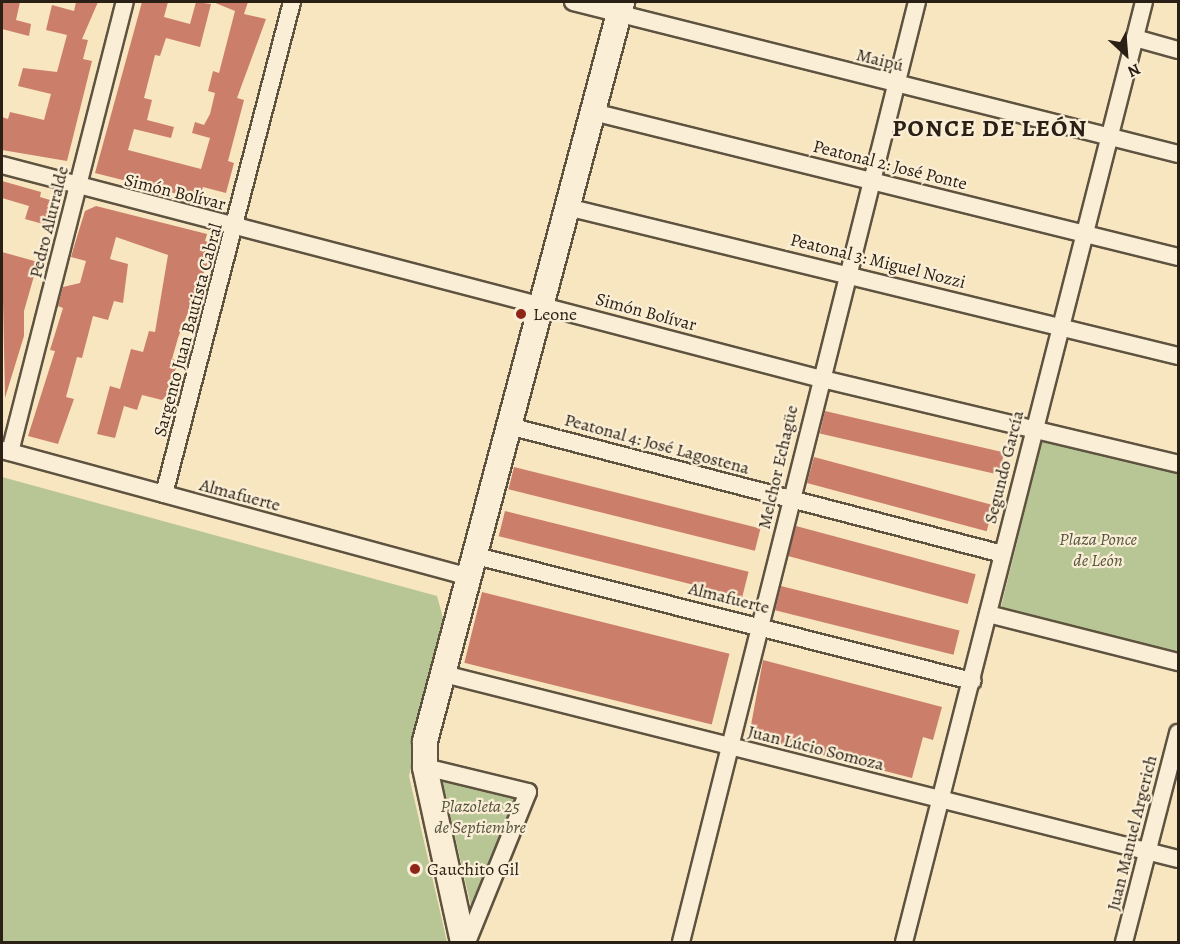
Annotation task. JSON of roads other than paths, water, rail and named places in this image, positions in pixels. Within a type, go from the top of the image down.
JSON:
[{"type":"main road","points":[[465,942],[425,767],[425,741],[620,7]]},
{"type":"street","name":"Pedro Alurralde","points":[[6,451],[78,187],[125,2]]},
{"type":"street","name":"Sargento Juan Bautista Cabral","points":[[164,494],[236,227],[292,2]]},
{"type":"street","name":"Maipú","points":[[573,2],[620,7],[896,84],[1179,154]]},
{"type":"street","name":"Melchor Echagüe","points":[[681,942],[732,747],[818,378],[917,2]]},
{"type":"street","name":"Segundo García","points":[[904,942],[972,681],[1059,327],[1144,2]]},
{"type":"street","points":[[1135,38],[1179,50]]},
{"type":"street","name":"Peatonal 2: José Ponte","points":[[593,112],[1179,257]]},
{"type":"street","name":"Simón Bolívar","points":[[2,165],[78,187],[818,378],[1179,464]]},
{"type":"street","name":"Peatonal 3: Miguel Nozzi","points":[[567,207],[847,272],[1179,356]]},
{"type":"street","name":"Peatonal 4: José Lagostena","points":[[509,426],[1003,554]]},
{"type":"street","name":"Almafuerte","points":[[6,451],[164,494],[472,567],[761,626],[972,681]]},
{"type":"street","points":[[988,614],[1179,662]]},
{"type":"street","name":"Juan Lúcio Somoza","points":[[444,674],[1179,859]]},
{"type":"street","name":"Juan Manuel Argerich","points":[[1124,942],[1179,733]]},
{"type":"street","points":[[425,767],[528,792],[465,942]]},
{"type":"place","name":"Leone","points":[[521,314]]},
{"type":"place","name":"Gauchito Gil","points":[[415,869]]},
{"type":"district","name":"PONCE DE LEÓN","points":[[990,129]]},
{"type":"park label","name":"Plaza Ponce de León","points":[[1098,550]]},
{"type":"park label","name":"Plazoleta 25 de Septiembre","points":[[480,817]]}]
